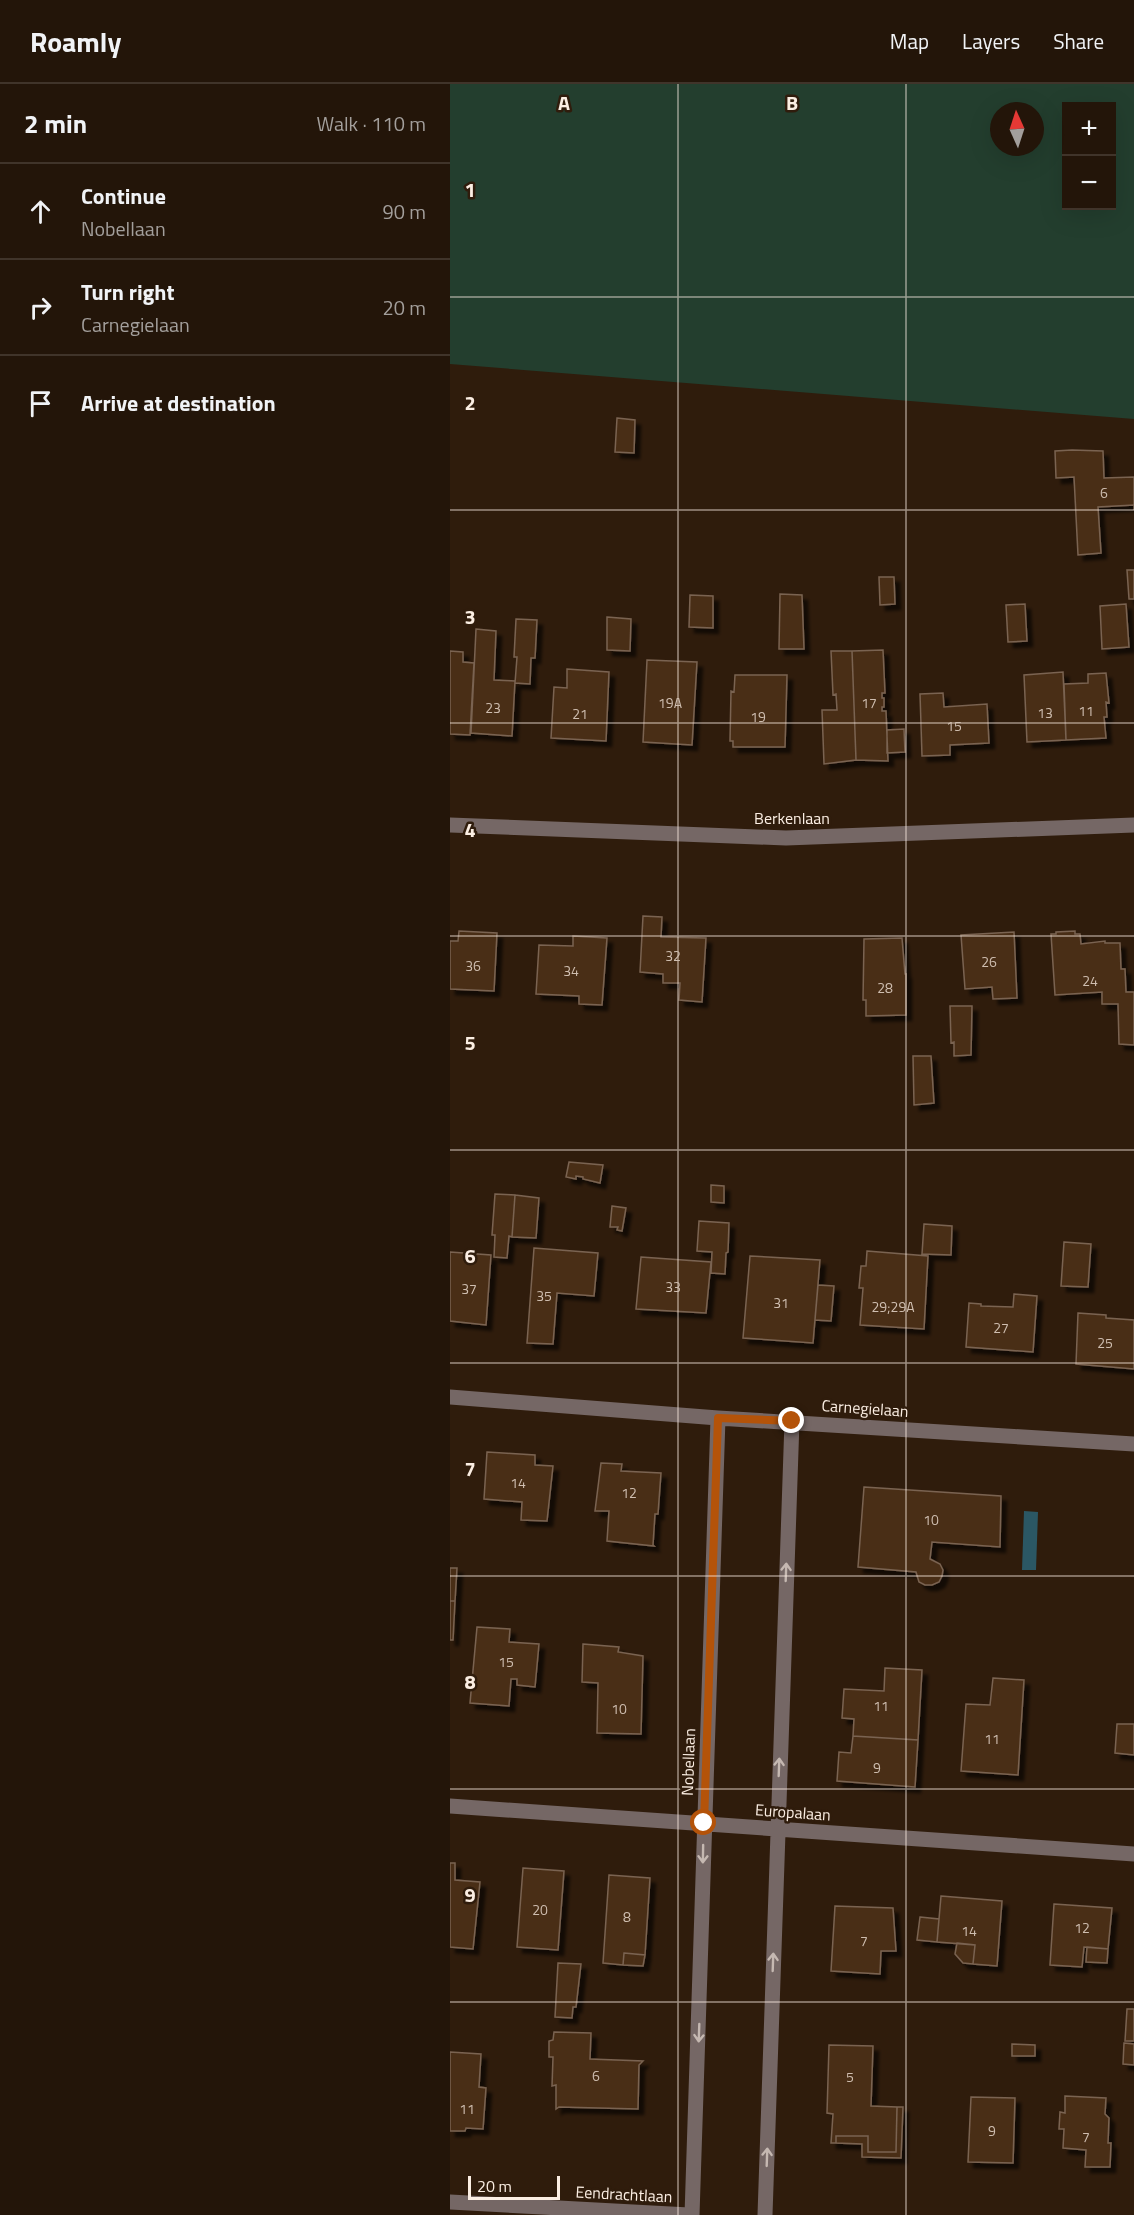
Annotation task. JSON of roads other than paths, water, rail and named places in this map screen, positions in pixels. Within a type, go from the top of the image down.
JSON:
[{"type":"street","name":"Berkenlaan","points":[[450,825],[786,838],[1134,825]]},
{"type":"street","name":"Carnegielaan","points":[[450,1397],[718,1418],[1134,1444]]},
{"type":"street","name":"Nobellaan","points":[[691,2215],[718,1418]]},
{"type":"street","points":[[765,2215],[792,1421]]},
{"type":"street","name":"Europalaan","points":[[450,1806],[1134,1854]]},
{"type":"street","name":"Eendrachtlaan","points":[[450,2202],[691,2215]]},
{"type":"water","points":[[1024,1511],[1038,1512],[1036,1570],[1022,1570]]}]
